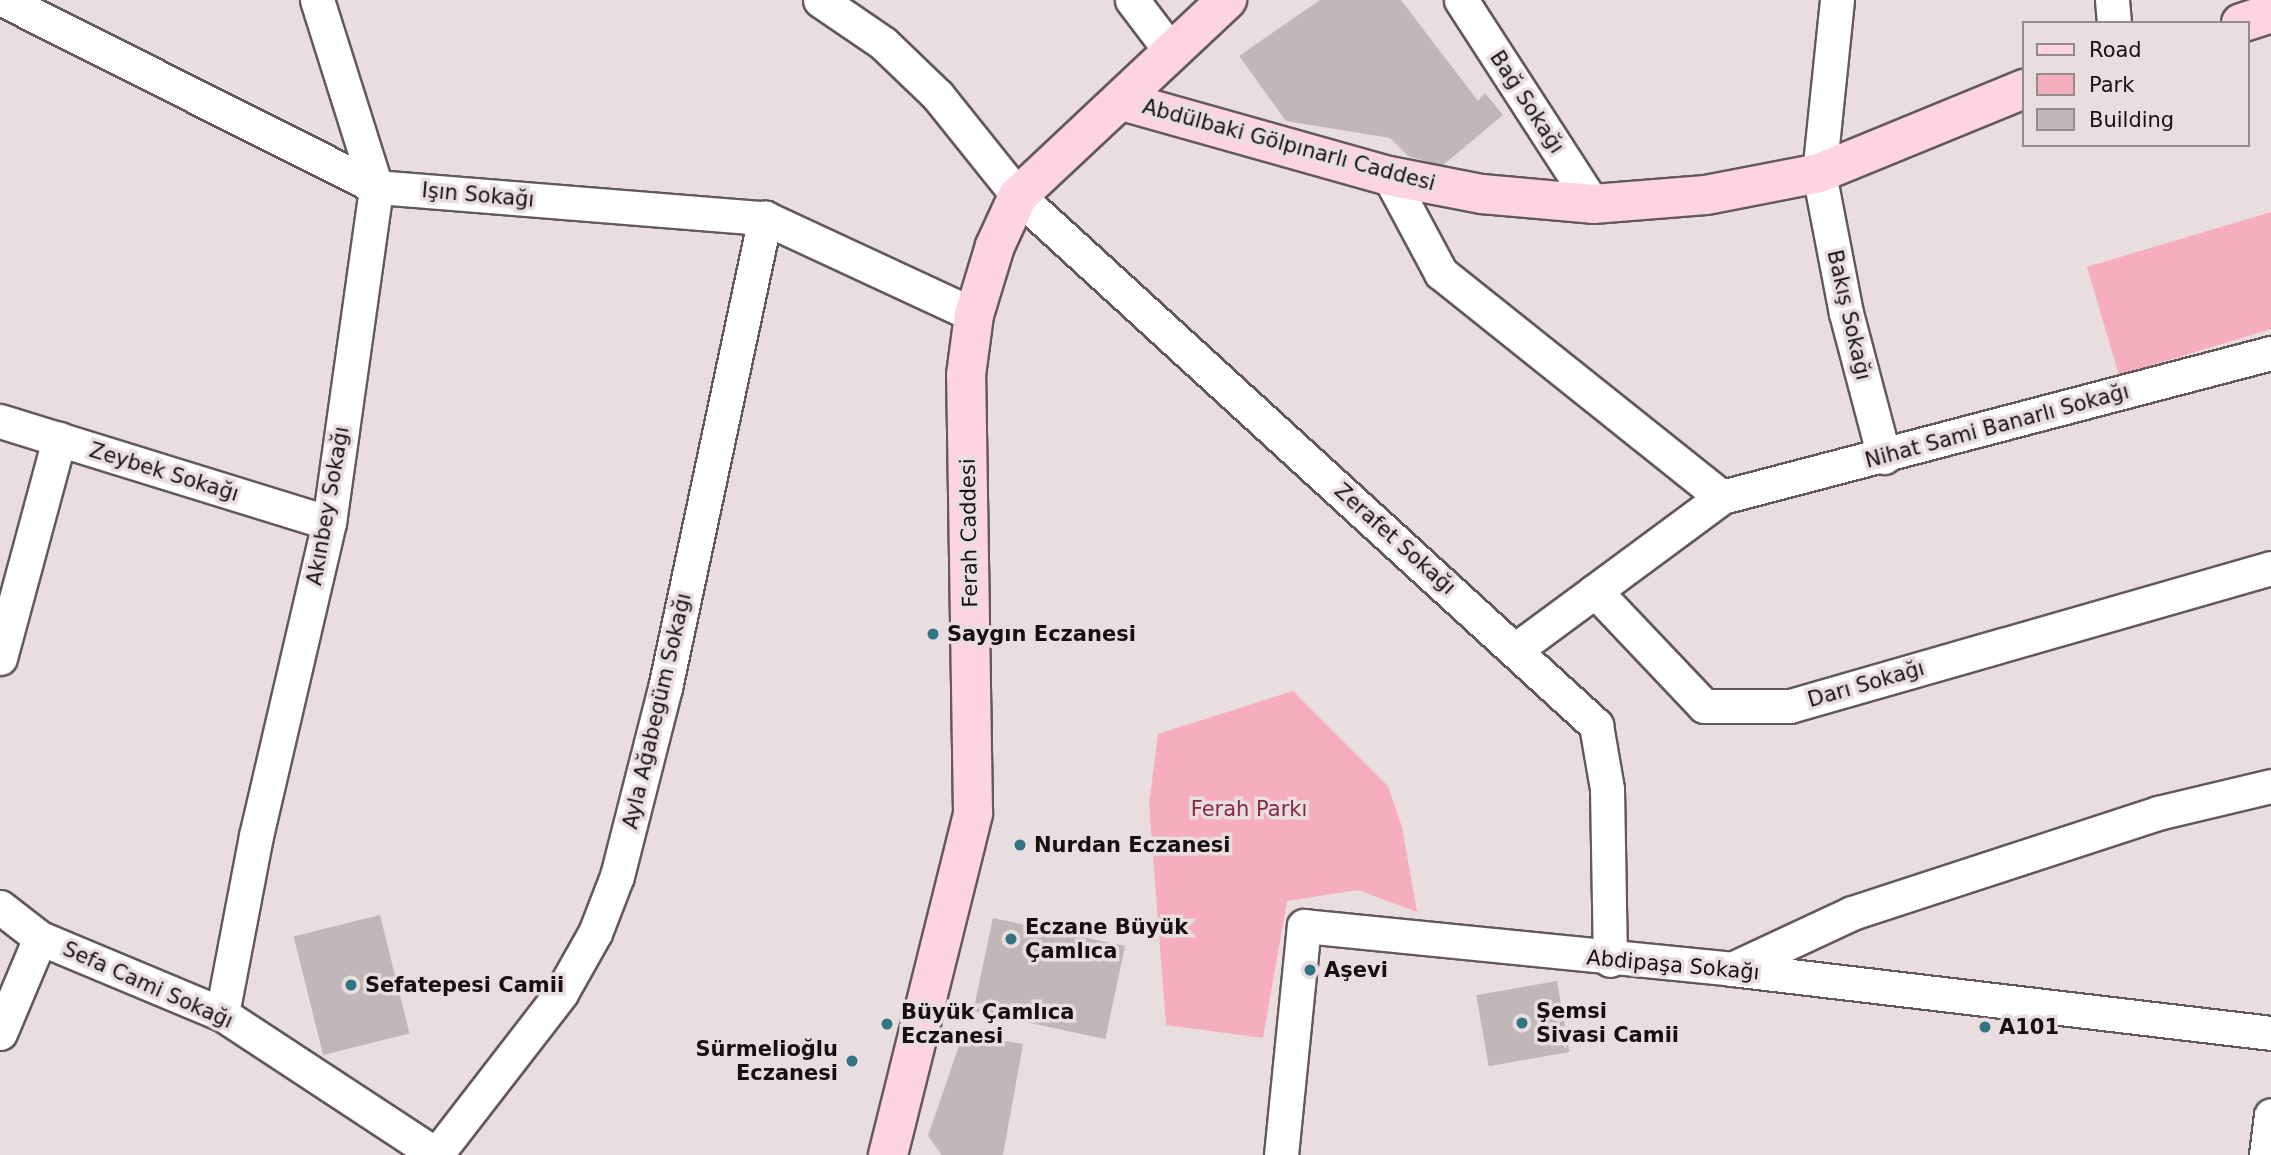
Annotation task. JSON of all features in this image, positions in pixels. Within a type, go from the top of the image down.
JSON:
[{"type":"street","name":"Işın Sokağı","points":[[4,0],[376,187],[765,218],[974,315]]},
{"type":"street","name":"Akınbey Sokağı","points":[[222,1014],[256,836],[329,523],[376,187],[317,0]]},
{"type":"street","name":"Zerafet Sokağı","points":[[820,0],[883,43],[938,96],[1018,196],[1596,725],[1608,789],[1611,960]]},
{"type":"street","points":[[1132,0],[1170,50]]},
{"type":"street","name":"Ferah Caddesi","points":[[888,1155],[973,813],[966,375],[974,315],[995,246],[1018,196],[1122,101],[1170,50],[1227,0]]},
{"type":"street","name":"Bağ Sokağı","points":[[1461,0],[1593,204]]},
{"type":"street","name":"Bakış Sokağı","points":[[1837,0],[1819,173],[1846,313],[1884,457]]},
{"type":"street","points":[[2112,0],[2114,21]]},
{"type":"street","points":[[2247,21],[2271,13]]},
{"type":"street","name":"Abdülbaki Gölpınarlı Caddesi","points":[[1122,101],[1389,176],[1482,194],[1593,204],[1706,195],[1819,173],[2022,90]]},
{"type":"street","points":[[1389,176],[1441,273],[1722,497]]},
{"type":"street","name":"Ayla Ağabegüm Sokağı","points":[[436,1155],[561,993],[595,933],[617,876],[665,688],[765,218]]},
{"type":"street","name":"Nihat Sami Banarlı Sokağı","points":[[1595,591],[1722,497],[1884,457],[2271,353]]},
{"type":"street","name":"Zeybek Sokağı","points":[[0,421],[329,523]]},
{"type":"street","points":[[0,658],[59,439]]},
{"type":"street","name":"Darı Sokağı","points":[[1595,591],[1703,706],[1790,706],[2271,568]]},
{"type":"street","points":[[1516,650],[1595,591]]},
{"type":"street","points":[[1732,969],[1852,913],[2158,813],[2271,786]]},
{"type":"street","name":"Sefa Cami Sokağı","points":[[0,907],[40,938],[222,1014],[436,1155]]},
{"type":"street","name":"Abdipaşa Sokağı","points":[[1281,1155],[1304,926],[1611,960],[1732,969],[2271,1033]]},
{"type":"street","points":[[0,1033],[40,938]]},
{"type":"street","points":[[2266,1155],[2271,1115]]},
{"type":"green space","points":[[2271,212],[2271,329],[2119,375],[2087,267]]},
{"type":"green space","name":"Ferah Parkı","points":[[1293,691],[1388,786],[1402,827],[1417,912],[1358,890],[1287,901],[1263,1038],[1166,1025],[1149,804],[1158,734]]},
{"type":"building","points":[[1320,0],[1401,0],[1478,101],[1485,93],[1503,115],[1442,166],[1408,156],[1390,138],[1286,121],[1239,56]]},
{"type":"building","name":"Sefatepesi Camii","points":[[380,915],[410,1033],[323,1055],[294,937]]},
{"type":"building","points":[[993,918],[1125,946],[1105,1039],[973,1011]]},
{"type":"building","name":"Şemsi Sivasi Camii","points":[[1557,981],[1570,1052],[1489,1066],[1476,995]]},
{"type":"building","points":[[963,1034],[1023,1044],[1003,1155],[942,1155],[928,1136]]},
{"type":"place","name":"Saygın Eczanesi","points":[[933,634]]},
{"type":"place","name":"Nurdan Eczanesi","points":[[1020,845]]},
{"type":"place","name":"Eczane Büyük Çamlıca","points":[[1011,939]]},
{"type":"place","name":"Aşevi","points":[[1310,970]]},
{"type":"place","name":"Sefatepesi Camii","points":[[351,985]]},
{"type":"place","name":"Şemsi Sivasi Camii","points":[[1522,1023]]},
{"type":"place","name":"Büyük Çamlıca Eczanesi","points":[[887,1024]]},
{"type":"place","name":"A101","points":[[1985,1027]]},
{"type":"place","name":"Sürmelioğlu Eczanesi","points":[[852,1061]]}]
